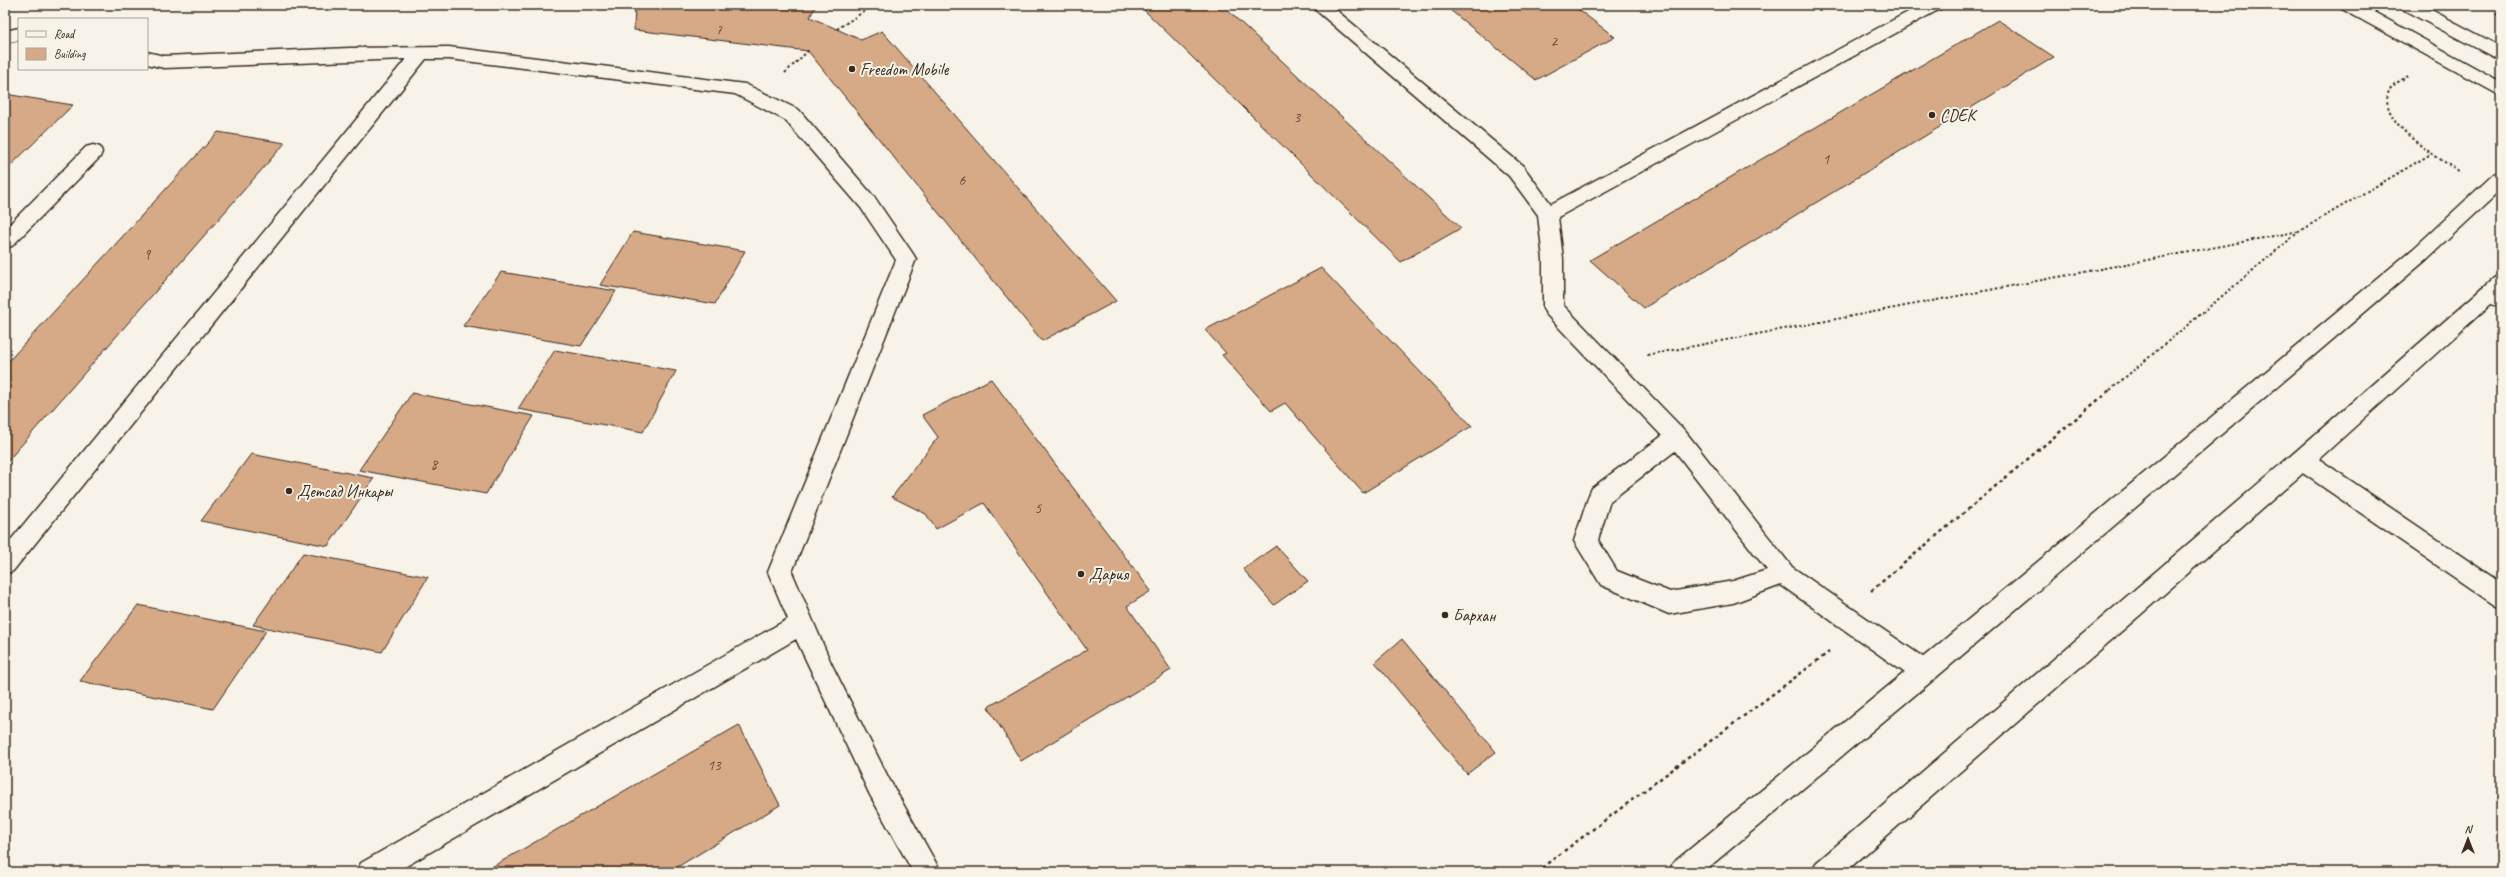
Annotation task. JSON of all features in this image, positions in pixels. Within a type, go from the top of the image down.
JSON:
[{"type":"main road","points":[[1320,5],[1516,171],[1548,214],[1553,259],[1553,308],[1604,363],[1677,437],[1784,574],[1862,626],[1924,672]]},
{"type":"main road","points":[[1548,214],[1934,5]]},
{"type":"main road","points":[[2348,5],[2501,90]]},
{"type":"main road","points":[[2408,5],[2501,55]]},
{"type":"main road","points":[[5,37],[18,34]]},
{"type":"main road","points":[[5,564],[421,53]]},
{"type":"main road","points":[[148,58],[164,62],[350,54],[449,53],[739,88],[792,114],[868,203],[906,259],[780,572],[821,669],[879,786],[928,872]]},
{"type":"main road","points":[[5,241],[93,152]]},
{"type":"main road","points":[[1682,872],[1924,672],[2420,254],[2495,184]]},
{"type":"main road","points":[[1825,872],[2497,292]]},
{"type":"main road","points":[[1677,437],[1600,495],[1586,541],[1609,578],[1669,603],[1733,592],[1784,574]]},
{"type":"main road","points":[[2302,460],[2501,596]]},
{"type":"main road","points":[[370,872],[802,623]]},
{"type":"path","points":[[837,29],[874,5]]},
{"type":"path","points":[[2466,36],[2501,12]]},
{"type":"path","points":[[2439,55],[2389,90],[2386,99],[2390,112],[2399,126],[2431,154],[2495,184]]},
{"type":"path","points":[[1536,872],[1862,626],[1858,602],[2301,230],[2431,154]]},
{"type":"path","points":[[1604,363],[2301,230]]},
{"type":"building","points":[[635,5],[816,5],[810,17],[861,40],[882,31],[1116,301],[1042,341],[808,51],[634,30]]},
{"type":"building","points":[[1139,5],[1222,5],[1461,228],[1401,262]]},
{"type":"building","points":[[1444,5],[1572,5],[1615,37],[1536,80]]},
{"type":"building","points":[[1998,20],[2054,57],[1644,308],[1590,260]]},
{"type":"building","points":[[5,94],[73,105],[5,171]]},
{"type":"building","points":[[218,132],[285,143],[5,464],[5,365]]},
{"type":"building","points":[[633,232],[745,251],[715,304],[600,285]]},
{"type":"building","points":[[1321,268],[1472,426],[1363,493],[1285,403],[1271,411],[1222,355],[1226,353],[1205,330]]},
{"type":"building","points":[[501,272],[616,291],[581,346],[463,326]]},
{"type":"building","points":[[555,350],[676,371],[643,432],[518,409]]},
{"type":"building","points":[[991,379],[1151,591],[1127,606],[1171,670],[1021,761],[988,707],[1087,650],[984,503],[936,529],[926,514],[892,497],[938,437],[922,415]]},
{"type":"building","points":[[412,393],[534,416],[486,494],[359,470]]},
{"type":"building","points":[[251,454],[374,478],[328,546],[201,521]]},
{"type":"building","points":[[1276,546],[1308,581],[1274,605],[1243,569]]},
{"type":"building","points":[[303,553],[428,577],[382,652],[253,625]]},
{"type":"building","points":[[138,605],[266,631],[213,709],[80,681]]},
{"type":"building","points":[[1402,639],[1496,752],[1467,774],[1375,662]]},
{"type":"building","points":[[739,725],[780,805],[669,872],[483,872]]},
{"type":"place","name":"Freedom Mobile","points":[[852,69]]},
{"type":"place","name":"CDEK","points":[[1932,115]]},
{"type":"place","name":"Детсад Инкары","points":[[289,491]]},
{"type":"place","name":"Дария","points":[[1081,574]]},
{"type":"place","name":"Бархан","points":[[1445,615]]}]
